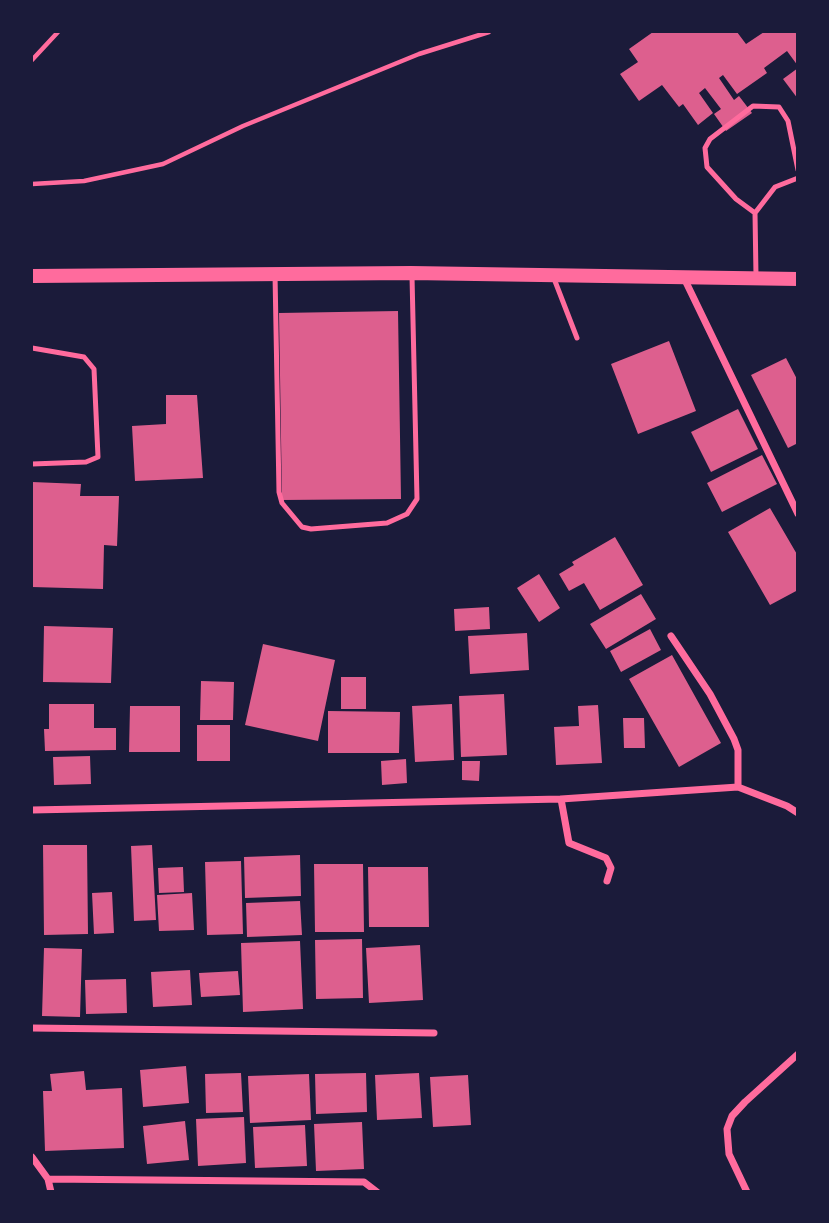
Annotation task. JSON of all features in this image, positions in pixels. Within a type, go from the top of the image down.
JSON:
[{"type":"main road","points":[[32,276],[411,274],[797,279]]},
{"type":"street","points":[[684,277],[797,514]]},
{"type":"street","points":[[671,636],[710,694],[734,739],[737,750],[737,787]]},
{"type":"street","points":[[32,810],[561,799],[737,787],[788,806],[797,813]]},
{"type":"street","points":[[561,799],[569,842],[606,858],[611,868],[607,881]]},
{"type":"street","points":[[32,1028],[434,1032]]},
{"type":"street","points":[[747,1192],[729,1154],[727,1129],[732,1116],[745,1102],[797,1054]]},
{"type":"street","points":[[32,1157],[48,1179],[51,1192]]},
{"type":"street","points":[[48,1179],[363,1182],[377,1192]]},
{"type":"street","points":[[245,1181],[245,1192]]},
{"type":"lane","points":[[755,213],[736,199],[707,167],[705,148],[710,139],[753,106],[779,107],[788,121],[797,170]]},
{"type":"lane","points":[[756,279],[755,213],[775,187],[797,178]]},
{"type":"lane","points":[[275,274],[279,492],[282,503],[302,527],[311,530],[387,523],[407,514],[417,499],[411,274]]},
{"type":"lane","points":[[552,276],[577,338]]},
{"type":"lane","points":[[32,348],[84,357],[94,369],[98,457],[86,462],[32,464]]},
{"type":"path","points":[[32,60],[58,32]]},
{"type":"path","points":[[32,184],[84,181],[163,164],[243,126],[407,59],[489,32]]},
{"type":"building","points":[[653,32],[737,32],[746,44],[764,32],[795,32],[798,36],[798,66],[787,51],[764,68],[767,73],[737,94],[723,75],[719,78],[734,100],[739,96],[752,113],[726,131],[714,114],[721,109],[705,88],[699,93],[713,113],[698,125],[683,104],[679,107],[662,85],[639,101],[620,74],[638,62],[629,49]]},
{"type":"building","points":[[798,68],[798,99],[783,79]]},
{"type":"building","points":[[398,311],[401,499],[282,500],[279,313]]},
{"type":"building","points":[[669,341],[696,411],[638,434],[611,364]]},
{"type":"building","points":[[786,358],[798,381],[798,443],[788,448],[751,375]]},
{"type":"building","points":[[166,395],[197,395],[203,478],[135,481],[132,426],[166,424]]},
{"type":"building","points":[[738,409],[758,449],[711,472],[691,432]]},
{"type":"building","points":[[762,455],[777,484],[722,512],[707,483]]},
{"type":"building","points":[[32,482],[81,484],[80,496],[119,496],[117,546],[104,545],[103,589],[32,587]]},
{"type":"building","points":[[770,508],[798,556],[798,590],[770,605],[728,532]]},
{"type":"building","points":[[615,537],[643,585],[600,610],[584,583],[569,591],[559,574],[574,565],[572,562]]},
{"type":"building","points":[[539,574],[560,608],[539,622],[517,588]]},
{"type":"building","points":[[641,594],[656,619],[606,649],[590,624]]},
{"type":"building","points":[[489,607],[490,629],[455,631],[454,609]]},
{"type":"building","points":[[44,626],[113,628],[111,683],[43,682]]},
{"type":"building","points":[[650,629],[661,650],[621,672],[610,651]]},
{"type":"building","points":[[527,633],[529,670],[470,674],[468,636]]},
{"type":"building","points":[[263,644],[335,660],[318,741],[245,725]]},
{"type":"building","points":[[672,655],[721,743],[679,767],[629,679]]},
{"type":"building","points":[[341,677],[366,677],[366,709],[341,709]]},
{"type":"building","points":[[201,681],[234,682],[233,720],[200,720]]},
{"type":"building","points":[[504,694],[507,755],[461,757],[459,696]]},
{"type":"building","points":[[49,704],[94,704],[94,728],[116,728],[116,750],[45,751],[44,729],[49,729]]},
{"type":"building","points":[[452,704],[454,760],[415,762],[412,706]]},
{"type":"building","points":[[598,705],[602,763],[556,765],[554,727],[579,726],[578,706]]},
{"type":"building","points":[[130,706],[180,706],[180,752],[129,752]]},
{"type":"building","points":[[328,711],[400,712],[399,753],[328,753]]},
{"type":"building","points":[[623,718],[644,718],[645,748],[624,748]]},
{"type":"building","points":[[197,725],[230,725],[230,761],[197,761]]},
{"type":"building","points":[[90,756],[91,784],[54,785],[53,757]]},
{"type":"building","points":[[406,759],[407,783],[382,785],[381,761]]},
{"type":"building","points":[[462,761],[480,761],[479,781],[462,780]]},
{"type":"building","points":[[43,845],[87,845],[88,934],[44,935]]},
{"type":"building","points":[[152,845],[156,920],[134,921],[131,846]]},
{"type":"building","points":[[300,855],[301,896],[245,898],[244,857]]},
{"type":"building","points":[[241,861],[243,934],[207,935],[205,862]]},
{"type":"building","points":[[314,864],[363,864],[364,932],[315,932]]},
{"type":"building","points":[[183,867],[184,892],[159,893],[158,868]]},
{"type":"building","points":[[368,867],[428,867],[429,927],[369,927]]},
{"type":"building","points":[[112,892],[114,933],[94,934],[92,893]]},
{"type":"building","points":[[192,893],[194,930],[159,931],[157,895]]},
{"type":"building","points":[[300,901],[302,935],[247,937],[246,903]]},
{"type":"building","points":[[362,939],[363,998],[316,999],[315,940]]},
{"type":"building","points":[[300,941],[303,1009],[243,1012],[241,943]]},
{"type":"building","points":[[420,945],[423,1000],[369,1003],[366,948]]},
{"type":"building","points":[[44,948],[82,949],[80,1017],[42,1016]]},
{"type":"building","points":[[190,970],[192,1005],[153,1007],[151,972]]},
{"type":"building","points":[[238,971],[240,995],[201,997],[199,973]]},
{"type":"building","points":[[126,979],[127,1013],[86,1014],[85,980]]},
{"type":"building","points":[[186,1066],[189,1103],[143,1107],[140,1070]]},
{"type":"building","points":[[84,1071],[86,1090],[122,1088],[124,1148],[45,1151],[43,1091],[52,1091],[50,1074]]},
{"type":"building","points":[[241,1073],[243,1112],[206,1113],[205,1074]]},
{"type":"building","points":[[366,1073],[367,1112],[316,1114],[315,1074]]},
{"type":"building","points":[[419,1073],[422,1118],[377,1120],[375,1075]]},
{"type":"building","points":[[309,1074],[311,1120],[250,1123],[248,1076]]},
{"type":"building","points":[[468,1075],[471,1125],[433,1127],[430,1077]]},
{"type":"building","points":[[244,1117],[246,1163],[198,1166],[196,1119]]},
{"type":"building","points":[[185,1121],[189,1160],[147,1164],[143,1126]]},
{"type":"building","points":[[362,1122],[364,1169],[316,1171],[314,1124]]},
{"type":"building","points":[[305,1125],[307,1166],[255,1168],[253,1127]]}]
